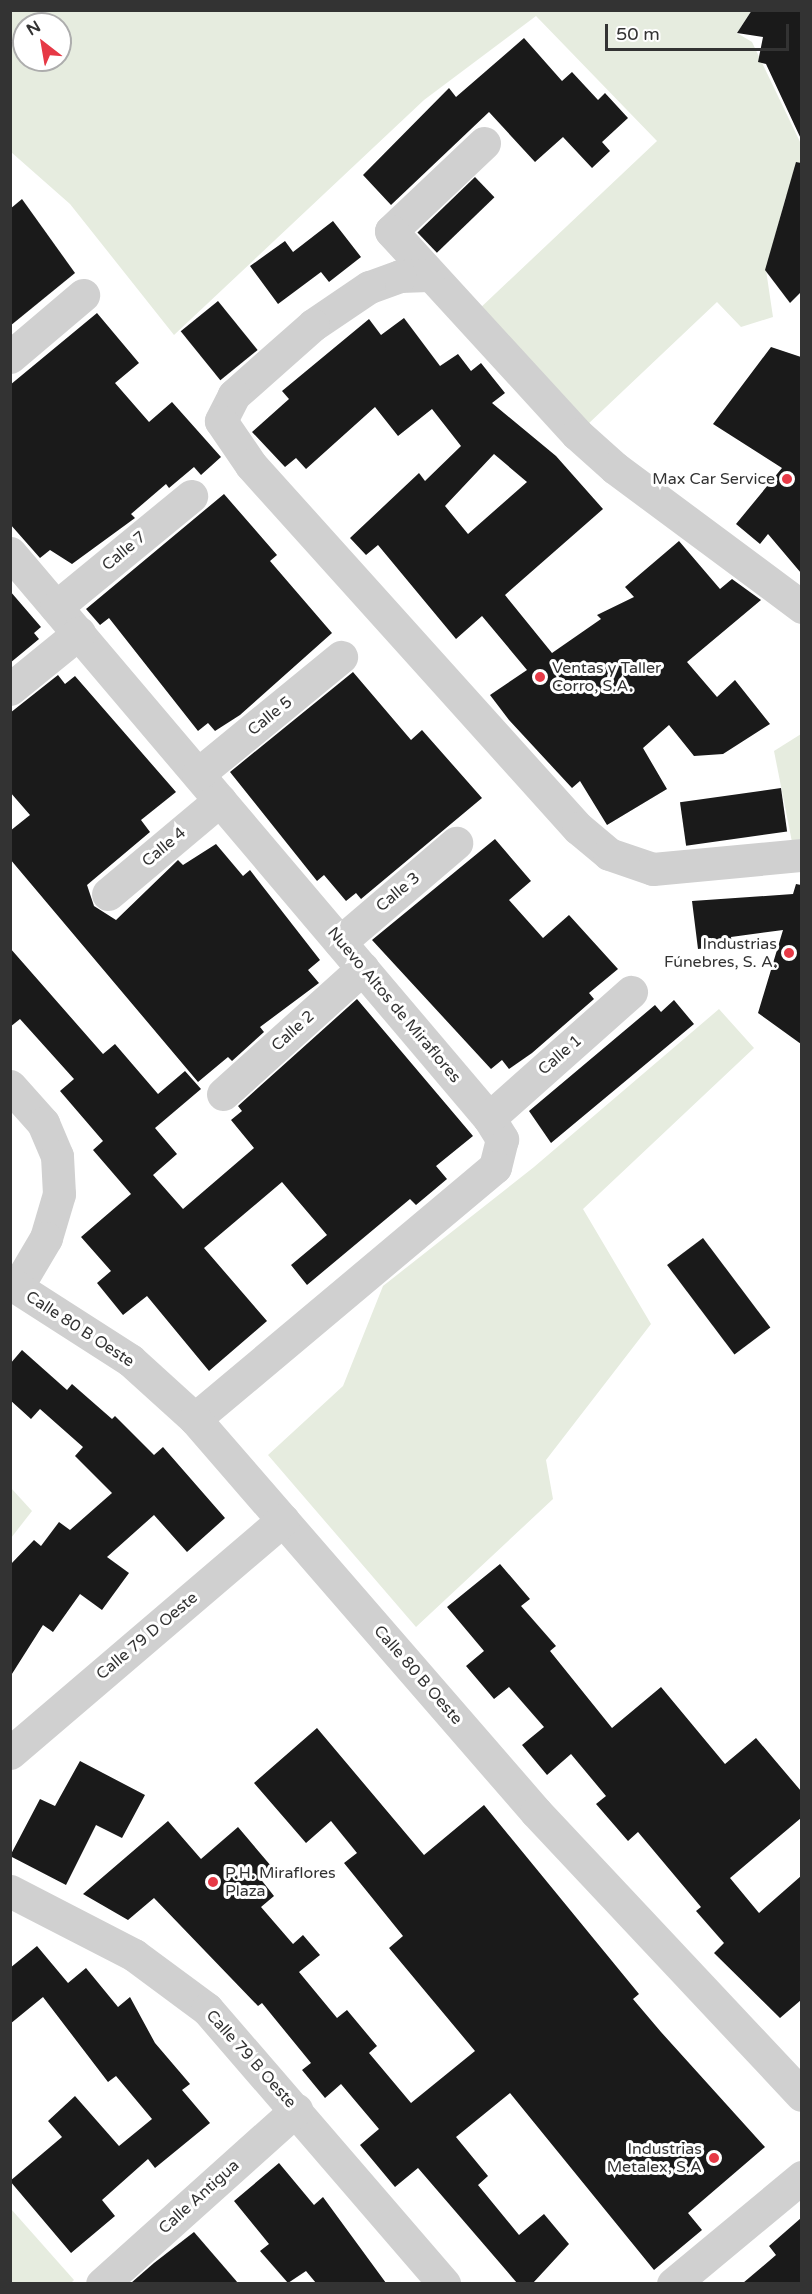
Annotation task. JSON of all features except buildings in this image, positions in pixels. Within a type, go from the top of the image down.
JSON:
[{"type":"street","points":[[484,143],[391,231],[428,274],[615,468],[801,607]]},
{"type":"street","points":[[428,274],[400,276],[369,287],[313,325],[234,395],[221,421],[250,465],[578,828],[609,854],[653,869],[801,855]]},
{"type":"street","points":[[10,357],[83,295]]},
{"type":"street","name":"Calle 7","points":[[56,607],[191,496]]},
{"type":"street","name":"Nuevo Altos de Miraflores","points":[[10,553],[489,1118],[502,1140],[495,1167],[195,1419]]},
{"type":"street","points":[[10,689],[79,633]]},
{"type":"street","name":"Calle 5","points":[[198,774],[341,657]]},
{"type":"street","name":"Calle 4","points":[[108,894],[220,800]]},
{"type":"street","name":"Calle 3","points":[[340,942],[456,843]]},
{"type":"street","name":"Calle 2","points":[[223,1094],[363,968]]},
{"type":"street","name":"Calle 1","points":[[489,1118],[631,992]]},
{"type":"street","points":[[10,1086],[43,1123],[57,1156],[59,1194],[46,1238],[14,1285]]},
{"type":"street","name":"Calle 80 B Oeste","points":[[14,1285],[130,1360],[195,1419],[536,1812],[801,2095]]},
{"type":"street","name":"Calle 79 D Oeste","points":[[10,1754],[284,1520]]},
{"type":"street","name":"Calle 79 B Oeste","points":[[10,1891],[134,1955],[207,2008],[444,2283]]},
{"type":"street","name":"Calle Antigua","points":[[102,2283],[296,2110]]},
{"type":"street","points":[[673,2283],[801,2177]]},
{"type":"shaded area","points":[[752,10],[737,33],[752,42],[801,144],[802,184],[786,196],[766,270],[773,317],[741,327],[717,302],[587,425],[477,311],[657,141],[536,16],[424,100],[174,335],[70,204],[11,152],[11,11]]},
{"type":"shaded area","points":[[801,734],[801,847],[793,847],[774,751]]},
{"type":"shaded area","points":[[719,1009],[754,1048],[583,1209],[651,1324],[546,1460],[553,1499],[416,1627],[268,1455],[343,1386],[383,1286],[534,1167]]},
{"type":"shaded area","points":[[11,1488],[32,1511],[11,1538]]},
{"type":"shaded area","points":[[11,2209],[74,2280],[71,2283],[11,2283]]},
{"type":"place","name":"Max Car Service","points":[[787,479]]},
{"type":"place","name":"Ventas y Taller Corro, S.A.","points":[[540,677]]},
{"type":"place","name":"Industrias Fúnebres, S. A.","points":[[789,953]]},
{"type":"place","name":"P.H. Miraflores Plaza","points":[[213,1882]]},
{"type":"place","name":"Industrias Metalex, S.A","points":[[714,2158]]}]
